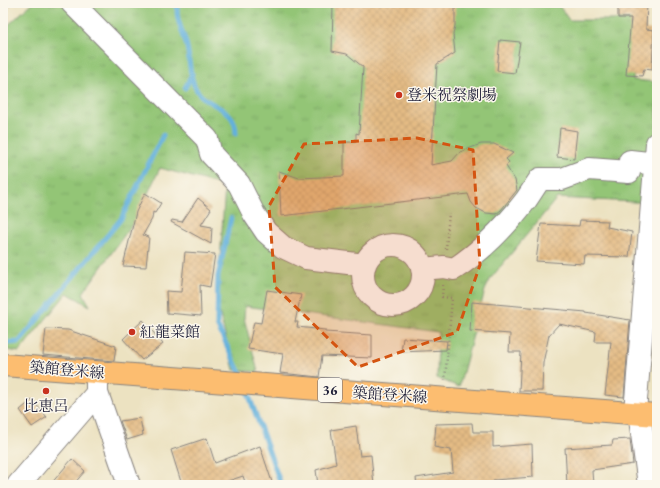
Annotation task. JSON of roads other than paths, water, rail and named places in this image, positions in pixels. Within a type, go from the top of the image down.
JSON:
[{"type":"main road","name":"築館登米線","points":[[3,365],[97,383],[644,413]]},
{"type":"street","points":[[72,3],[207,139],[211,154],[239,184],[254,214],[274,240],[288,250],[306,258],[365,265]]},
{"type":"street","points":[[422,269],[444,267],[454,269],[497,235],[527,198],[540,179],[562,179],[589,169],[629,172],[630,161],[656,157],[644,413],[650,485]]},
{"type":"street","points":[[397,245],[407,248],[415,254],[422,269],[422,282],[418,291],[404,303],[394,305],[380,301],[369,292],[365,284],[365,265],[370,256],[387,246],[397,245]]},
{"type":"street","points":[[18,485],[97,383]]},
{"type":"street","points":[[97,383],[129,485]]},
{"type":"waterway","points":[[178,3],[178,20],[187,47],[194,85],[201,96],[207,101],[227,112],[235,124],[236,134]]},
{"type":"waterway","points":[[185,88],[192,74]]},
{"type":"waterway","points":[[3,341],[9,343],[19,342],[121,219],[163,135]]},
{"type":"waterway","points":[[231,218],[218,276],[217,325],[242,377]]},
{"type":"waterway","points":[[247,390],[281,485]]},
{"type":"place","name":"登米祝祭劇場","points":[[399,95]]},
{"type":"place","name":"紅龍菜館","points":[[132,332]]},
{"type":"place","name":"比恵呂","points":[[46,391]]}]
